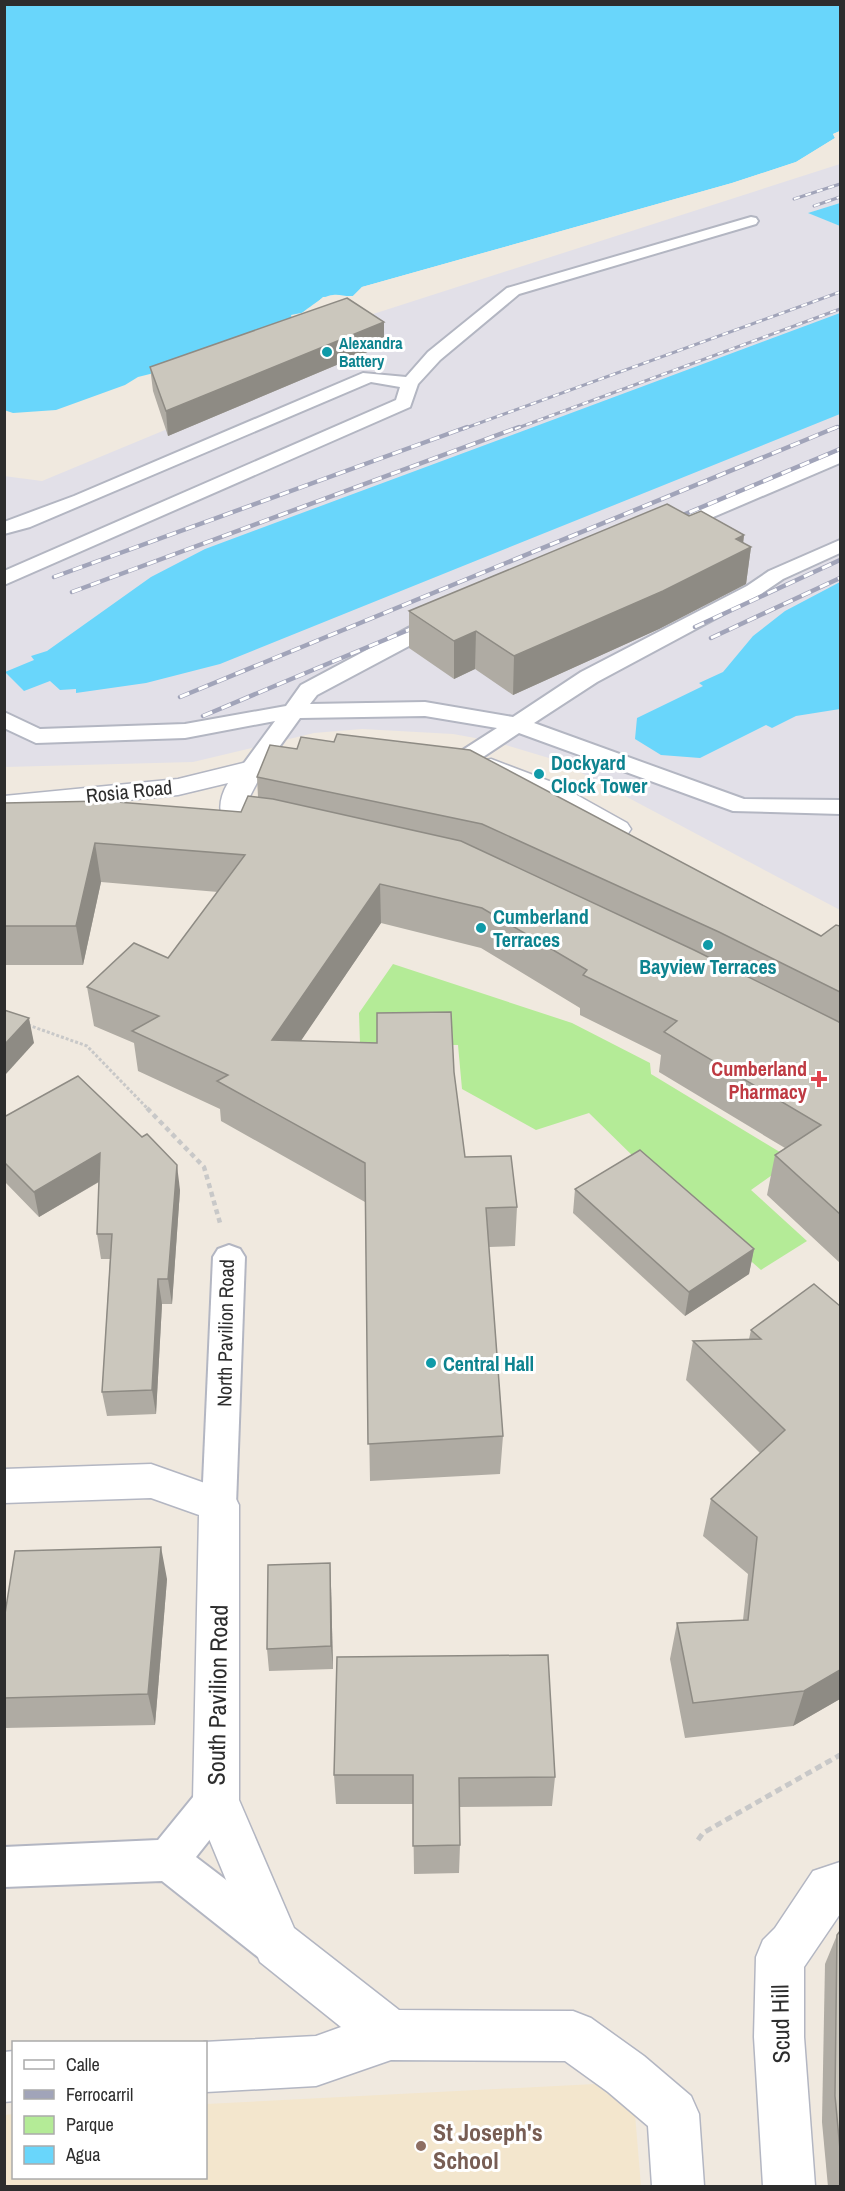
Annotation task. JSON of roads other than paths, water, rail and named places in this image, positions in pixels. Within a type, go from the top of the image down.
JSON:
[{"type":"street","name":"Rosia Road","points":[[4,804],[144,792],[214,780],[330,752]]},
{"type":"street","points":[[436,753],[517,776],[645,844]]},
{"type":"street","points":[[237,822],[232,810],[234,798],[238,785],[251,770]]},
{"type":"street","name":"Rosia Road","points":[[4,812],[148,816]]},
{"type":"street","points":[[204,820],[266,826]]},
{"type":"street","points":[[4,1486],[151,1481],[219,1505]]},
{"type":"street","name":"South Pavilion Road","points":[[219,1505],[216,1800],[277,1946],[391,2035]]},
{"type":"street","name":"Scud Hill","points":[[789,2187],[778,2037],[780,1957],[792,1945],[830,1888],[840,1886]]},
{"type":"street","points":[[207,2067],[316,2061],[391,2035],[573,2036],[626,2074],[673,2114],[678,2187]]},
{"type":"lane","points":[[4,579],[404,403],[410,383],[434,356],[513,291],[751,221]]},
{"type":"lane","points":[[4,528],[71,504],[369,377],[410,383]]},
{"type":"lane","points":[[4,542],[94,512],[292,429]]},
{"type":"lane","points":[[656,534],[840,458]]},
{"type":"lane","points":[[463,760],[589,677],[754,590],[776,574],[840,546]]},
{"type":"lane","points":[[251,770],[309,690],[416,633],[460,615]]},
{"type":"lane","points":[[4,719],[36,736],[185,731],[294,711],[425,709],[516,724],[741,806],[840,807]]},
{"type":"lane","name":"North Pavilion Road","points":[[219,1505],[229,1257]]},
{"type":"lane","points":[[168,1860],[216,1800]]},
{"type":"lane","points":[[4,1867],[168,1860],[277,1946]]},
{"type":"water","points":[[4,5],[840,5],[840,131],[833,134],[835,138],[796,162],[732,183],[362,287],[353,296],[328,296],[292,319],[166,370],[138,377],[125,385],[56,410],[13,413],[4,410]]},
{"type":"water","points":[[840,203],[840,226],[808,213]]},
{"type":"water","points":[[840,313],[840,414],[220,664],[146,683],[76,693],[76,689],[60,690],[50,681],[24,691],[5,672],[34,660],[31,656],[47,651],[151,577],[205,549]]},
{"type":"water","points":[[840,582],[840,709],[796,716],[772,728],[766,725],[700,758],[661,755],[635,739],[637,718],[703,686],[699,683],[723,672],[753,636],[785,611]]},
{"type":"railway","points":[[794,199],[840,184]]},
{"type":"railway","points":[[814,206],[840,197]]},
{"type":"railway","points":[[463,429],[840,292]]},
{"type":"railway","points":[[515,429],[840,309]]},
{"type":"railway","points":[[833,429],[840,426]]},
{"type":"railway","points":[[54,577],[467,427]]},
{"type":"railway","points":[[72,592],[519,427]]},
{"type":"railway","points":[[180,697],[837,427]]},
{"type":"railway","points":[[671,520],[840,449]]},
{"type":"railway","points":[[695,627],[840,560]]},
{"type":"railway","points":[[711,638],[840,578]]},
{"type":"railway","points":[[203,716],[425,623]]},
{"type":"place","name":"Alexandra Battery","points":[[327,352]]},
{"type":"place","name":"Dockyard Clock Tower","points":[[539,774]]},
{"type":"place","name":"Cumberland Terraces","points":[[481,928]]},
{"type":"place","name":"Bayview Terraces","points":[[708,945]]},
{"type":"place","name":"Cumberland Pharmacy","points":[[819,1079]]},
{"type":"place","name":"Central Hall","points":[[431,1363]]},
{"type":"place","name":"St Joseph's School","points":[[421,2146]]}]
